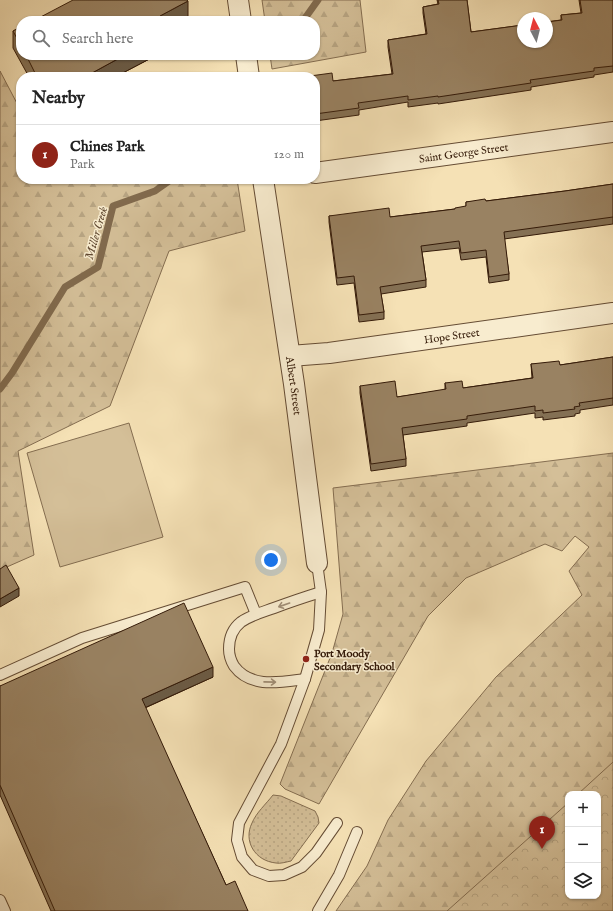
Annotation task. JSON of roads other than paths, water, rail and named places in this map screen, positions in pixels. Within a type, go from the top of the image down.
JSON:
[{"type":"street","points":[[238,0],[240,16]]},
{"type":"street","points":[[247,60],[248,72]]},
{"type":"street","name":"Saint George Street","points":[[320,172],[613,132]]},
{"type":"street","name":"Albert Street","points":[[267,184],[318,563]]},
{"type":"street","name":"Hope Street","points":[[290,356],[329,353],[613,313]]},
{"type":"lane","name":"Albert Street","points":[[318,563],[321,592],[319,630],[305,679],[281,744],[239,823],[237,840],[242,857],[253,870],[269,876],[284,875],[302,867],[316,853],[337,823]]},
{"type":"lane","points":[[0,675],[82,638],[245,587],[256,614]]},
{"type":"lane","points":[[305,679],[274,683],[261,682],[249,678],[238,671],[232,662],[229,652],[230,636],[234,628],[242,621],[256,614],[321,592]]},
{"type":"lane","points":[[318,911],[339,875],[357,832]]},
{"type":"lane","points":[[0,900],[5,911]]},
{"type":"waterway","points":[[307,16],[318,0]]},
{"type":"waterway","name":"Miller Creek","points":[[0,389],[12,373],[65,287],[98,267],[113,206],[155,191],[165,184]]},
{"type":"place","name":"Port Moody Secondary School","points":[[306,659]]},
{"type":"place","name":"Chines Park","points":[[542,849]]}]
